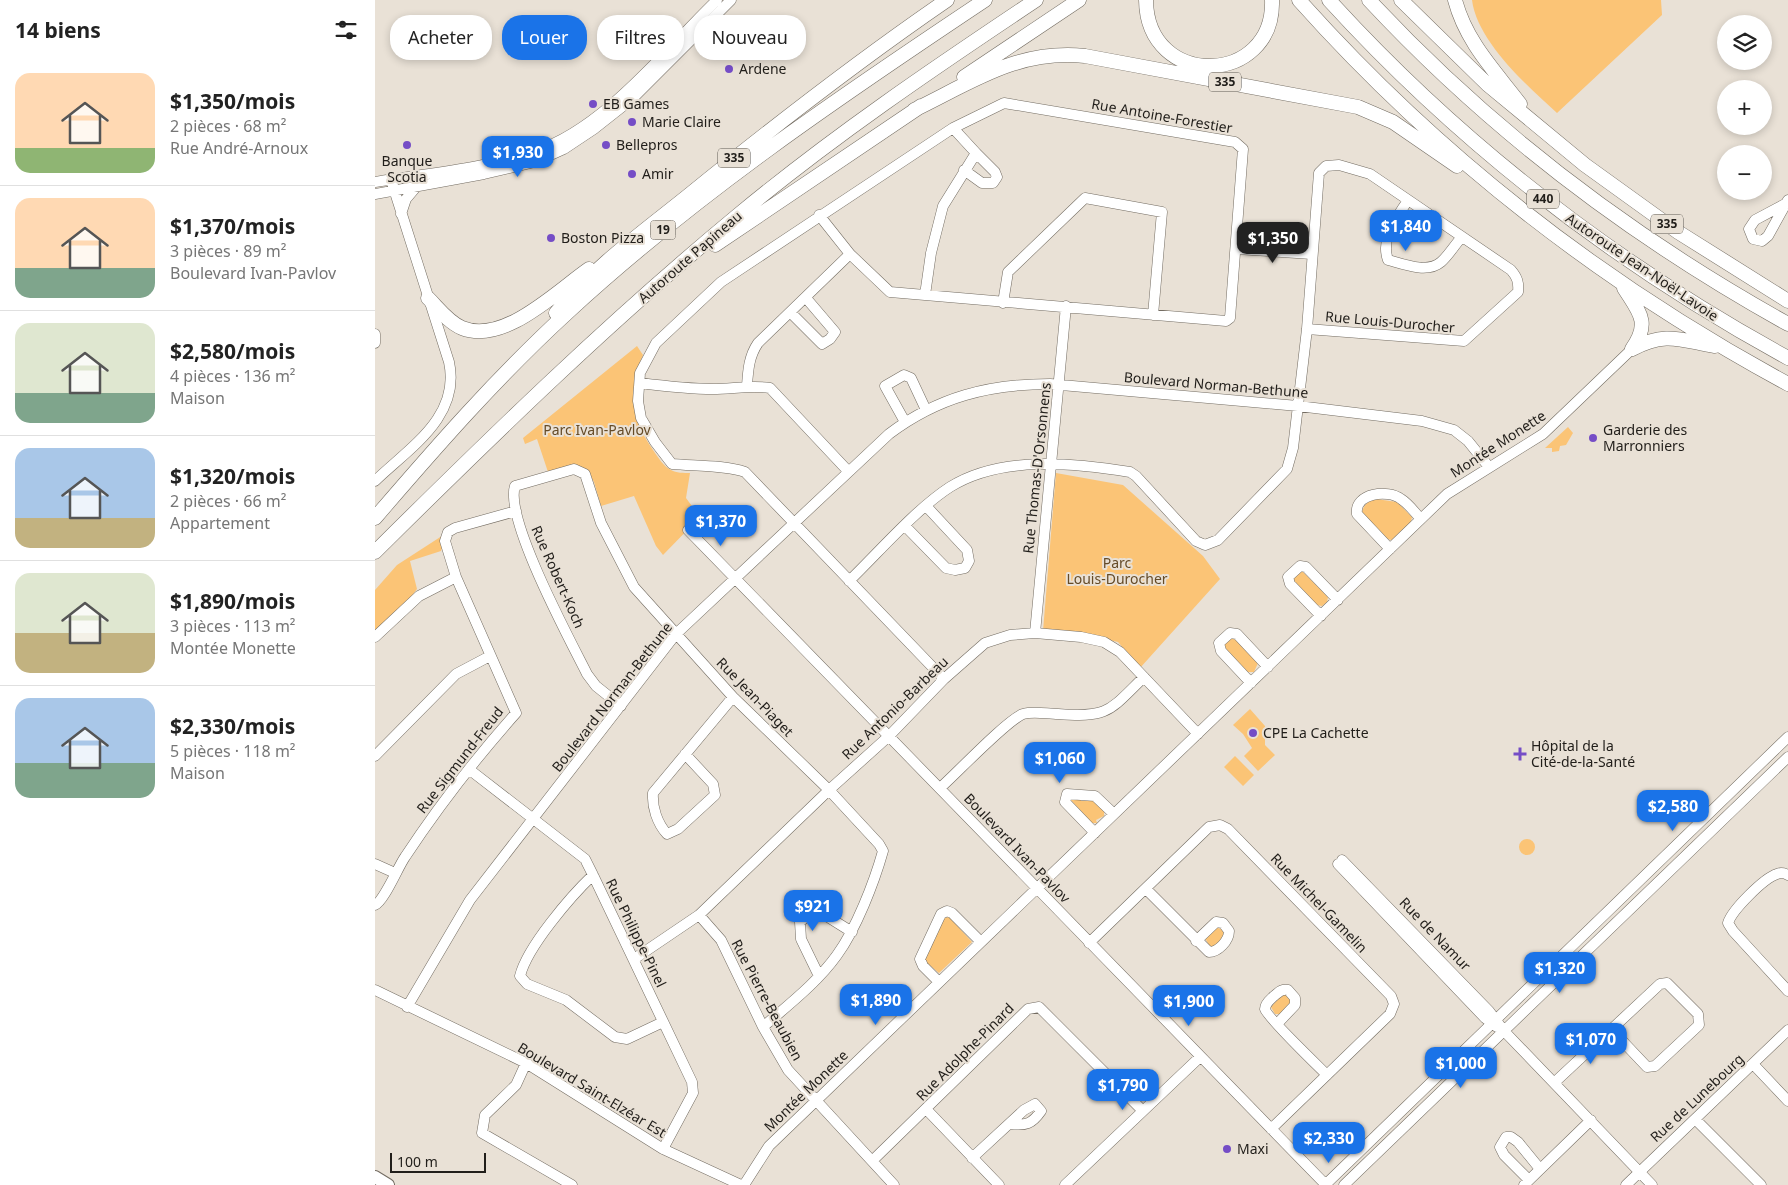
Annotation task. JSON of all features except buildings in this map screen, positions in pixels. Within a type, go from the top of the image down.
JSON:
[{"type":"highway","points":[[842,74],[881,38],[930,0]]},
{"type":"highway","name":"335","points":[[506,372],[569,297],[627,244],[842,74],[947,0]]},
{"type":"highway","name":"19","points":[[375,518],[442,441],[506,372],[567,312],[615,270],[715,188],[782,139],[985,0]]},
{"type":"highway","name":"Autoroute Papineau","points":[[375,552],[535,394],[630,308],[737,216],[811,157],[911,84],[1036,0]]},
{"type":"highway","points":[[915,110],[1079,0]]},
{"type":"highway","points":[[1147,0],[1150,24],[1163,47],[1187,63],[1208,67],[1223,65],[1237,60],[1255,47],[1268,23],[1272,0]]},
{"type":"highway","points":[[1299,0],[1379,84],[1497,191]]},
{"type":"highway","name":"Autoroute Jean-Noël-Lavoie","points":[[1329,0],[1422,95],[1539,196],[1602,243],[1664,285],[1788,358]]},
{"type":"highway","name":"Autoroute Jean-Noël-Lavoie","points":[[1369,0],[1460,90],[1557,172],[1657,245],[1723,287],[1788,324]]},
{"type":"highway","name":"335","points":[[1401,0],[1465,64],[1535,125],[1598,175],[1671,228],[1786,298]]},
{"type":"highway","points":[[1455,0],[1463,24],[1473,44],[1535,125]]},
{"type":"highway","name":"335","points":[[630,308],[752,218],[915,110],[1017,61],[1052,54],[1085,56],[1366,110],[1393,122],[1439,155],[1497,191],[1543,228],[1622,284],[1722,347],[1788,384]]},
{"type":"highway","points":[[428,298],[449,320],[461,327],[482,331],[499,328],[521,318],[627,244]]},
{"type":"highway","points":[[1622,284],[1643,320],[1642,332],[1632,349]]},
{"type":"highway","points":[[1632,349],[1649,340],[1664,337],[1722,347]]},
{"type":"main road","points":[[375,1177],[388,1185]]},
{"type":"street","points":[[375,194],[386,185],[535,151],[551,144],[583,125],[624,92],[717,0]]},
{"type":"street","points":[[386,185],[417,186],[484,174],[535,162],[564,149],[599,126],[631,99],[731,0]]},
{"type":"street","name":"Rue Antoine-Forestier","points":[[819,215],[850,254],[890,292],[1003,303],[1066,306],[1217,321],[1226,320],[1230,318],[1237,249],[1243,149],[1235,142],[1004,103],[953,128],[819,215],[721,282],[656,343],[640,372],[638,401],[641,418],[655,442],[672,464],[715,468],[731,467],[745,472],[944,679]]},
{"type":"street","points":[[953,128],[995,172],[997,178],[993,183],[982,183],[964,170]]},
{"type":"street","points":[[925,295],[931,253],[943,206],[976,153]]},
{"type":"street","name":"Rue Louis-Durocher","points":[[849,581],[905,526],[951,487],[984,472],[1016,466],[1050,465],[1130,472],[1136,476],[1196,541],[1205,545],[1218,540],[1287,469],[1293,448],[1307,329],[1319,173],[1326,166],[1339,165],[1370,174],[1461,238],[1511,270],[1519,284],[1518,292],[1464,341],[1307,329]]},
{"type":"street","points":[[375,481],[436,424],[445,410],[450,394],[449,366],[401,214],[386,185]]},
{"type":"street","points":[[386,185],[441,357],[445,376],[444,390],[436,412],[428,425],[397,460]]},
{"type":"street","points":[[401,214],[406,199],[417,186]]},
{"type":"street","points":[[1003,303],[1007,272],[1085,198],[1162,212],[1153,315]]},
{"type":"street","points":[[1408,200],[1389,231],[1385,250],[1388,260],[1410,266],[1429,267],[1440,264],[1461,238]]},
{"type":"street","points":[[1237,249],[1312,254]]},
{"type":"street","points":[[747,386],[752,351],[758,343],[850,254]]},
{"type":"street","points":[[791,313],[822,344],[830,339],[835,332],[806,298]]},
{"type":"street","name":"Rue Thomas-D'Orsonnens","points":[[1035,633],[1066,306]]},
{"type":"street","points":[[375,334],[375,343]]},
{"type":"street","name":"Montée Monette","points":[[742,1185],[767,1149],[815,1101],[1421,519],[1453,489],[1553,426],[1632,349]]},
{"type":"street","points":[[905,422],[885,386],[904,375],[911,378],[926,410]]},
{"type":"street","points":[[639,383],[690,389],[747,386],[770,388],[849,471]]},
{"type":"street","name":"Boulevard Norman-Bethune","points":[[407,1008],[470,900],[676,634],[736,581],[849,471],[905,422],[926,410],[985,388],[1017,384],[1059,385],[1298,406],[1422,421],[1454,430],[1468,441],[1489,468]]},
{"type":"street","name":"Rue Robert-Koch","points":[[585,474],[574,469],[515,486],[513,492],[515,511],[531,558],[587,674],[596,686],[621,706]]},
{"type":"street","name":"Rue Jean-Piaget","points":[[585,474],[601,523],[634,587],[733,697],[829,790],[879,844],[883,851],[852,932],[836,956],[819,976],[763,1027]]},
{"type":"street","points":[[1390,550],[1358,516],[1357,508],[1366,498],[1373,494],[1398,497],[1421,519]]},
{"type":"street","points":[[905,526],[947,568],[955,570],[965,568],[969,561],[967,550],[927,507]]},
{"type":"street","name":"Rue Sigmund-Freud","points":[[375,905],[381,900],[395,873],[428,822],[516,713],[456,577],[445,541],[448,532],[455,528],[515,511]]},
{"type":"street","name":"Boulevard Ivan-Pavlov","points":[[688,530],[1326,1185]]},
{"type":"street","points":[[1321,616],[1290,584],[1289,576],[1294,570],[1300,566],[1306,567],[1338,600]]},
{"type":"street","points":[[375,637],[419,596],[456,577]]},
{"type":"street","name":"Rue Antonio-Barbeau","points":[[634,959],[699,915],[829,790],[889,736],[944,679],[985,643],[1010,635],[1035,633],[1081,637],[1103,642],[1120,652],[1198,734]]},
{"type":"street","points":[[1251,683],[1221,651],[1219,644],[1224,636],[1230,633],[1237,634],[1268,667]]},
{"type":"street","points":[[375,756],[456,674],[490,656]]},
{"type":"street","points":[[940,788],[1022,714],[1087,716],[1101,714],[1115,705],[1144,677]]},
{"type":"street","points":[[685,754],[713,784],[715,795],[678,829],[667,834],[662,828],[652,803],[653,793],[685,754],[733,697]]},
{"type":"street","points":[[1326,1185],[1788,738]]},
{"type":"street","points":[[1344,1185],[1786,762],[1773,752]]},
{"type":"street","name":"Rue Philippe-Pinel","points":[[470,770],[585,859],[692,1082],[693,1093],[663,1149]]},
{"type":"street","points":[[1095,833],[1065,802],[1067,794],[1095,796],[1114,814]]},
{"type":"street","name":"Rue Michel-Gamelin","points":[[1089,943],[1209,827],[1222,826],[1391,996],[1394,1004],[1392,1012],[1271,1129]]},
{"type":"street","name":"Rue de Namur","points":[[1340,862],[1494,1022],[1555,1082],[1652,1185]]},
{"type":"street","points":[[375,864],[395,873]]},
{"type":"street","points":[[1788,875],[1783,873],[1776,874],[1767,880],[1731,913],[1728,923],[1733,931],[1788,991]]},
{"type":"street","points":[[593,875],[577,890],[545,932],[522,968],[520,976],[527,984],[566,1000],[615,1037],[627,1039],[663,1022]]},
{"type":"street","points":[[1146,889],[1196,940]]},
{"type":"street","points":[[819,976],[801,939],[800,922],[808,915],[820,912],[852,932]]},
{"type":"street","points":[[939,982],[923,966],[920,959],[941,914],[946,912],[952,913],[981,942]]},
{"type":"street","name":"Rue Pierre-Beaubien","points":[[699,915],[721,940],[763,1027],[788,1070],[894,1185]]},
{"type":"street","points":[[1555,1082],[1660,984],[1667,983],[1698,1014],[1699,1025],[1655,1066],[1647,1067],[1612,1030]]},
{"type":"street","name":"Boulevard Saint-Elzéar Est","points":[[375,990],[407,1008],[526,1063],[663,1149],[742,1185]]},
{"type":"street","name":"Rue Adolphe-Pinard","points":[[871,1161],[1028,1009],[1039,1007],[1142,1110]]},
{"type":"street","points":[[1277,1024],[1327,1075]]},
{"type":"street","name":"Rue de Lunebourg","points":[[1626,1185],[1788,1030]]},
{"type":"street","points":[[1065,1185],[1200,1057]]},
{"type":"street","points":[[526,1063],[515,1085],[485,1115],[482,1133],[572,1185]]},
{"type":"street","points":[[1753,1064],[1788,1101]]},
{"type":"street","points":[[926,1109],[999,1185]]},
{"type":"street","points":[[1695,1119],[1761,1185]]},
{"type":"street","points":[[1540,1169],[1518,1142],[1511,1137],[1506,1137],[1500,1147],[1504,1155],[1526,1182],[1540,1169],[1591,1120]]},
{"type":"street","points":[[972,1158],[1010,1124]]},
{"type":"green space","points":[[1472,0],[1661,0],[1662,15],[1557,113],[1518,76],[1493,47],[1476,16]]},
{"type":"green space","name":"Parc Ivan-Pavlov","points":[[637,346],[643,355],[635,380],[634,392],[634,404],[640,426],[645,438],[666,466],[675,472],[690,473],[686,498],[700,517],[663,555],[656,546],[634,496],[601,506],[594,482],[587,470],[548,472],[537,439],[525,444],[523,438]]},
{"type":"green space","points":[[1568,427],[1573,433],[1566,445],[1560,446],[1559,451],[1552,452],[1552,448],[1545,448]]},
{"type":"green space","name":"Parc Louis-Durocher","points":[[1056,473],[1123,485],[1203,556],[1220,579],[1140,668],[1118,642],[1082,634],[1043,631]]},
{"type":"green space","points":[[1376,499],[1397,502],[1412,517],[1411,522],[1392,540],[1386,539],[1362,513],[1367,503]]},
{"type":"green space","points":[[448,532],[441,551],[410,561],[417,589],[399,613],[375,637],[375,590],[397,565]]},
{"type":"green space","points":[[1302,571],[1328,597],[1327,602],[1322,606],[1317,605],[1294,581],[1293,578]]},
{"type":"green space","points":[[1230,638],[1236,640],[1258,663],[1254,672],[1247,672],[1226,649],[1224,643]]},
{"type":"green space","points":[[1250,709],[1265,726],[1265,745],[1275,755],[1258,771],[1244,756],[1252,748],[1243,734],[1233,725]]},
{"type":"green space","points":[[1235,756],[1254,775],[1243,786],[1224,767]]},
{"type":"green space","points":[[1069,798],[1081,799],[1081,801],[1093,800],[1104,810],[1104,816],[1096,820],[1097,823],[1092,823]]},
{"type":"green space","points":[[1527,839],[1533,841],[1535,847],[1533,853],[1527,855],[1521,853],[1519,847],[1521,841]]},
{"type":"green space","points":[[949,917],[972,942],[939,973],[926,962],[925,957],[934,938],[936,939],[935,936],[944,918]]},
{"type":"green space","points":[[1215,927],[1224,930],[1223,938],[1210,947],[1205,938]]},
{"type":"green space","points":[[1282,995],[1287,995],[1291,999],[1291,1004],[1280,1014],[1275,1014],[1271,1007]]},
{"type":"place","name":"Ardene","points":[[729,69]]},
{"type":"place","name":"EB Games","points":[[593,104]]},
{"type":"place","name":"Marie Claire","points":[[632,122]]},
{"type":"place","name":"Banque Scotia","points":[[407,145]]},
{"type":"place","name":"Bellepros","points":[[606,145]]},
{"type":"place","name":"Amir","points":[[632,174]]},
{"type":"place","name":"Boston Pizza","points":[[551,238]]},
{"type":"place","name":"Garderie des Marronniers","points":[[1593,438]]},
{"type":"place","name":"CPE La Cachette","points":[[1253,733]]},
{"type":"place","name":"Hôpital de la Cité-de-la-Santé","points":[[1520,754]]},
{"type":"place","name":"Maxi","points":[[1227,1149]]}]
